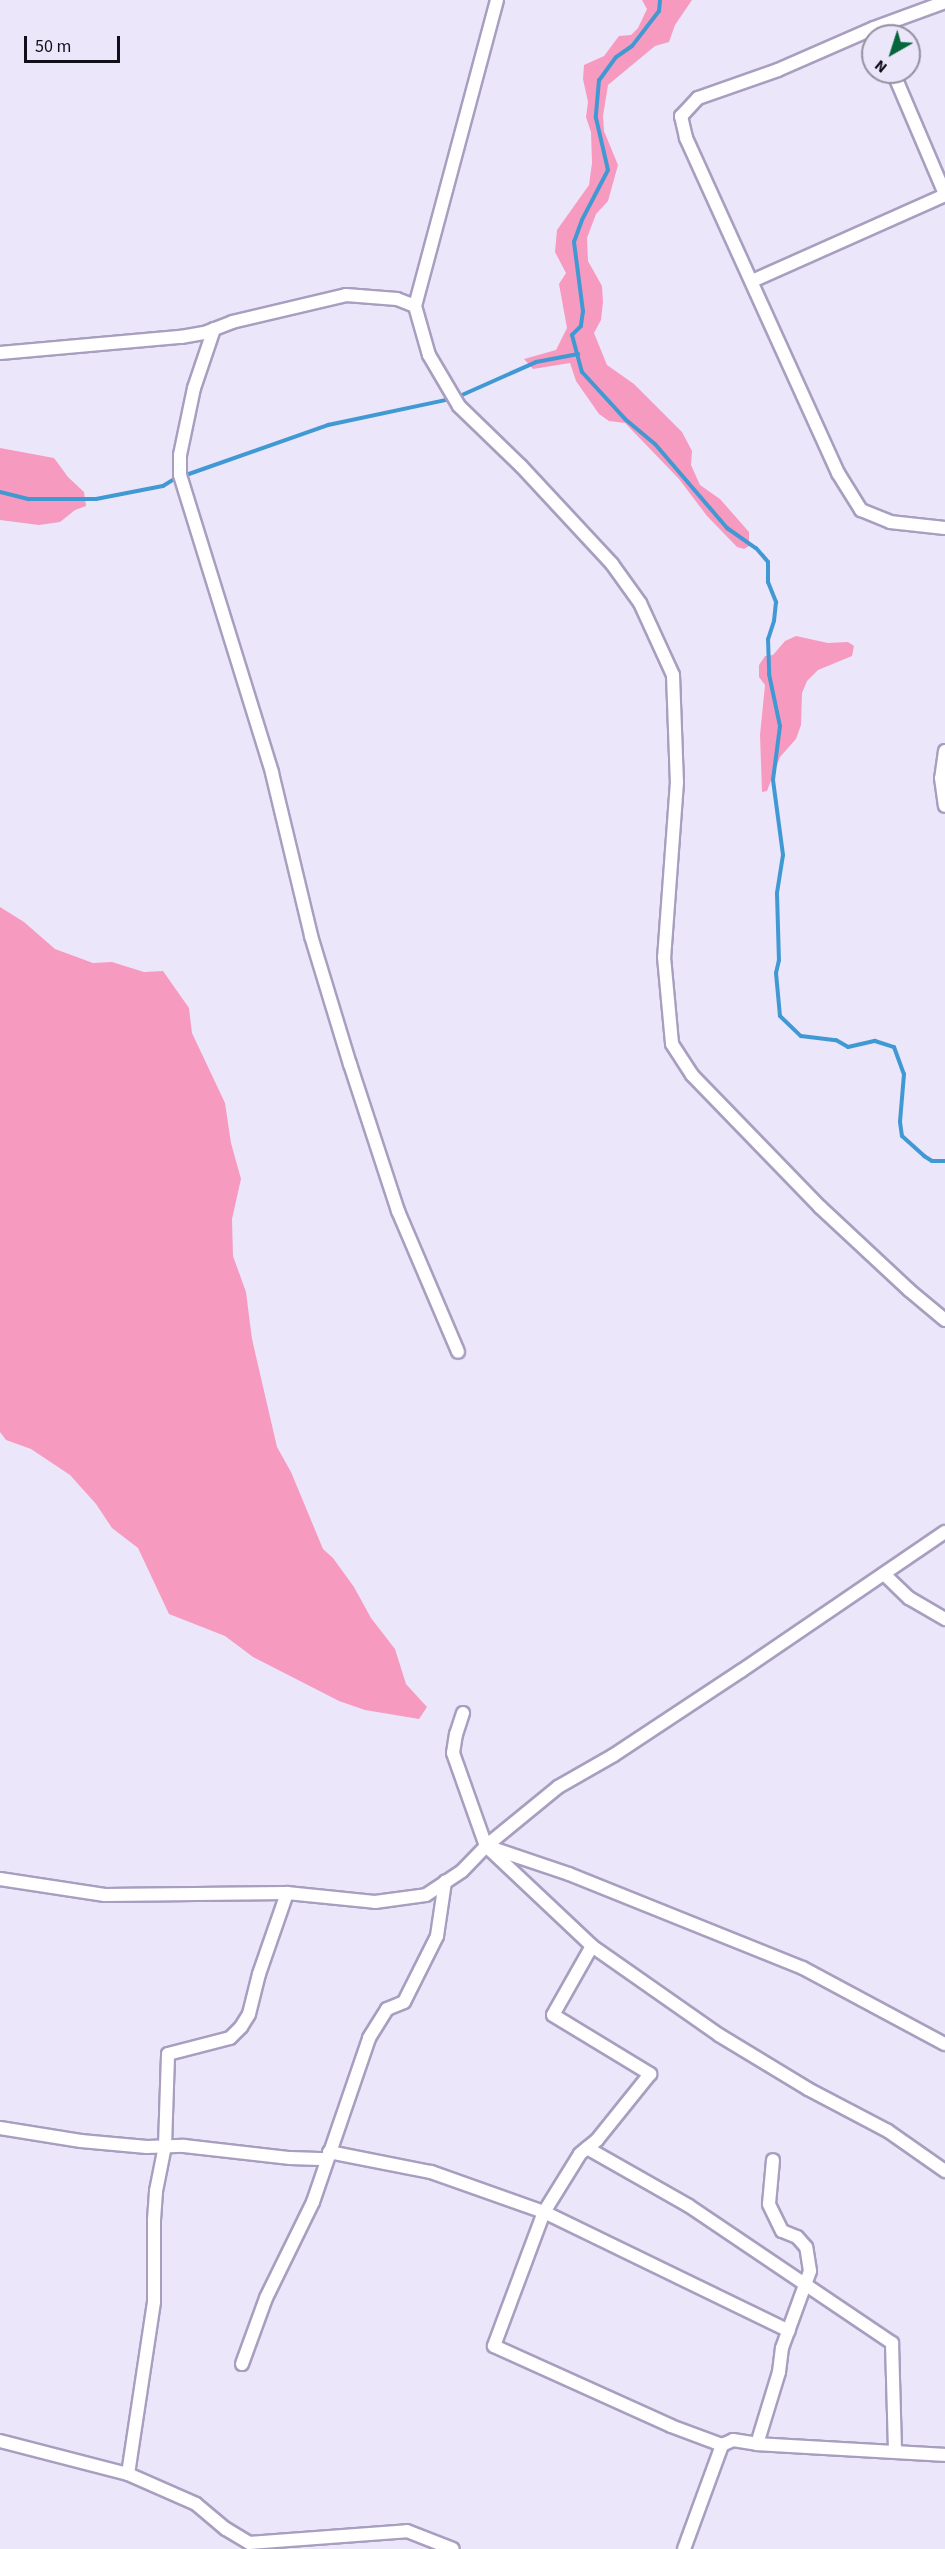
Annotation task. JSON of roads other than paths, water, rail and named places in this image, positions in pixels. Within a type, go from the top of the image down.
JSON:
[{"type":"street","points":[[497,0],[415,306],[429,355],[459,406],[520,466],[612,564],[640,603],[673,675],[677,782],[664,957],[672,1044],[692,1074],[820,1208],[945,1320]]},
{"type":"street","points":[[894,24],[945,2]]},
{"type":"street","points":[[861,38],[698,98],[681,116],[686,138],[838,473],[861,510],[890,522],[945,528]]},
{"type":"street","points":[[752,280],[945,194],[898,84]]},
{"type":"street","points":[[0,353],[181,337],[214,329],[251,316],[346,295],[397,299],[415,306]]},
{"type":"street","points":[[214,329],[194,388],[180,454],[180,475],[272,773],[311,936],[350,1064],[398,1211],[458,1352]]},
{"type":"street","points":[[945,751],[941,778],[945,806]]},
{"type":"street","points":[[0,1879],[105,1895],[287,1893],[375,1902],[426,1895],[462,1871],[486,1846],[558,1787],[623,1749],[945,1532]]},
{"type":"street","points":[[884,1574],[909,1598],[945,1619]]},
{"type":"street","points":[[463,1713],[453,1753],[486,1846],[592,1946],[719,2035],[808,2089],[888,2131],[945,2171]]},
{"type":"street","points":[[486,1846],[569,1874],[803,1968],[945,2044]]},
{"type":"street","points":[[242,2364],[266,2298],[313,2202],[369,2038],[387,2009],[404,2002],[437,1936],[445,1882]]},
{"type":"street","points":[[128,2474],[154,2302],[156,2201],[165,2146],[168,2054],[230,2037],[241,2027],[249,2014],[259,1974],[287,1893]]},
{"type":"street","points":[[592,1946],[553,2015],[650,2074],[597,2140],[579,2154],[544,2212],[494,2346],[671,2426],[722,2445],[733,2440],[757,2444],[945,2455]]},
{"type":"street","points":[[0,2128],[81,2141],[184,2146],[290,2158],[328,2155],[431,2172],[544,2212],[789,2331]]},
{"type":"street","points":[[587,2148],[689,2206],[892,2343],[895,2452]]},
{"type":"street","points":[[757,2444],[789,2331],[810,2271],[806,2247],[797,2237],[782,2231],[769,2204],[773,2160]]},
{"type":"street","points":[[0,2441],[128,2474],[196,2504],[238,2538],[249,2543],[407,2531],[453,2549]]},
{"type":"street","points":[[684,2549],[722,2445]]},
{"type":"waterway","points":[[660,0],[659,11],[632,46],[616,57],[599,80],[596,118],[608,170],[582,220],[574,242],[583,311],[581,326],[572,335],[582,372],[625,419],[655,444],[727,528],[756,548],[768,562],[768,582],[776,602],[774,621],[768,639],[769,674],[780,726],[773,780],[783,855],[777,894],[779,960],[776,973],[780,1016],[801,1036],[836,1040],[848,1047],[875,1041],[894,1047],[904,1074],[900,1122],[902,1136],[932,1161],[945,1161]]},
{"type":"waterway","points":[[462,395],[536,362],[578,354]]},
{"type":"waterway","points":[[186,475],[328,425],[446,400]]},
{"type":"waterway","points":[[0,492],[29,499],[96,499],[163,486],[174,479]]}]
